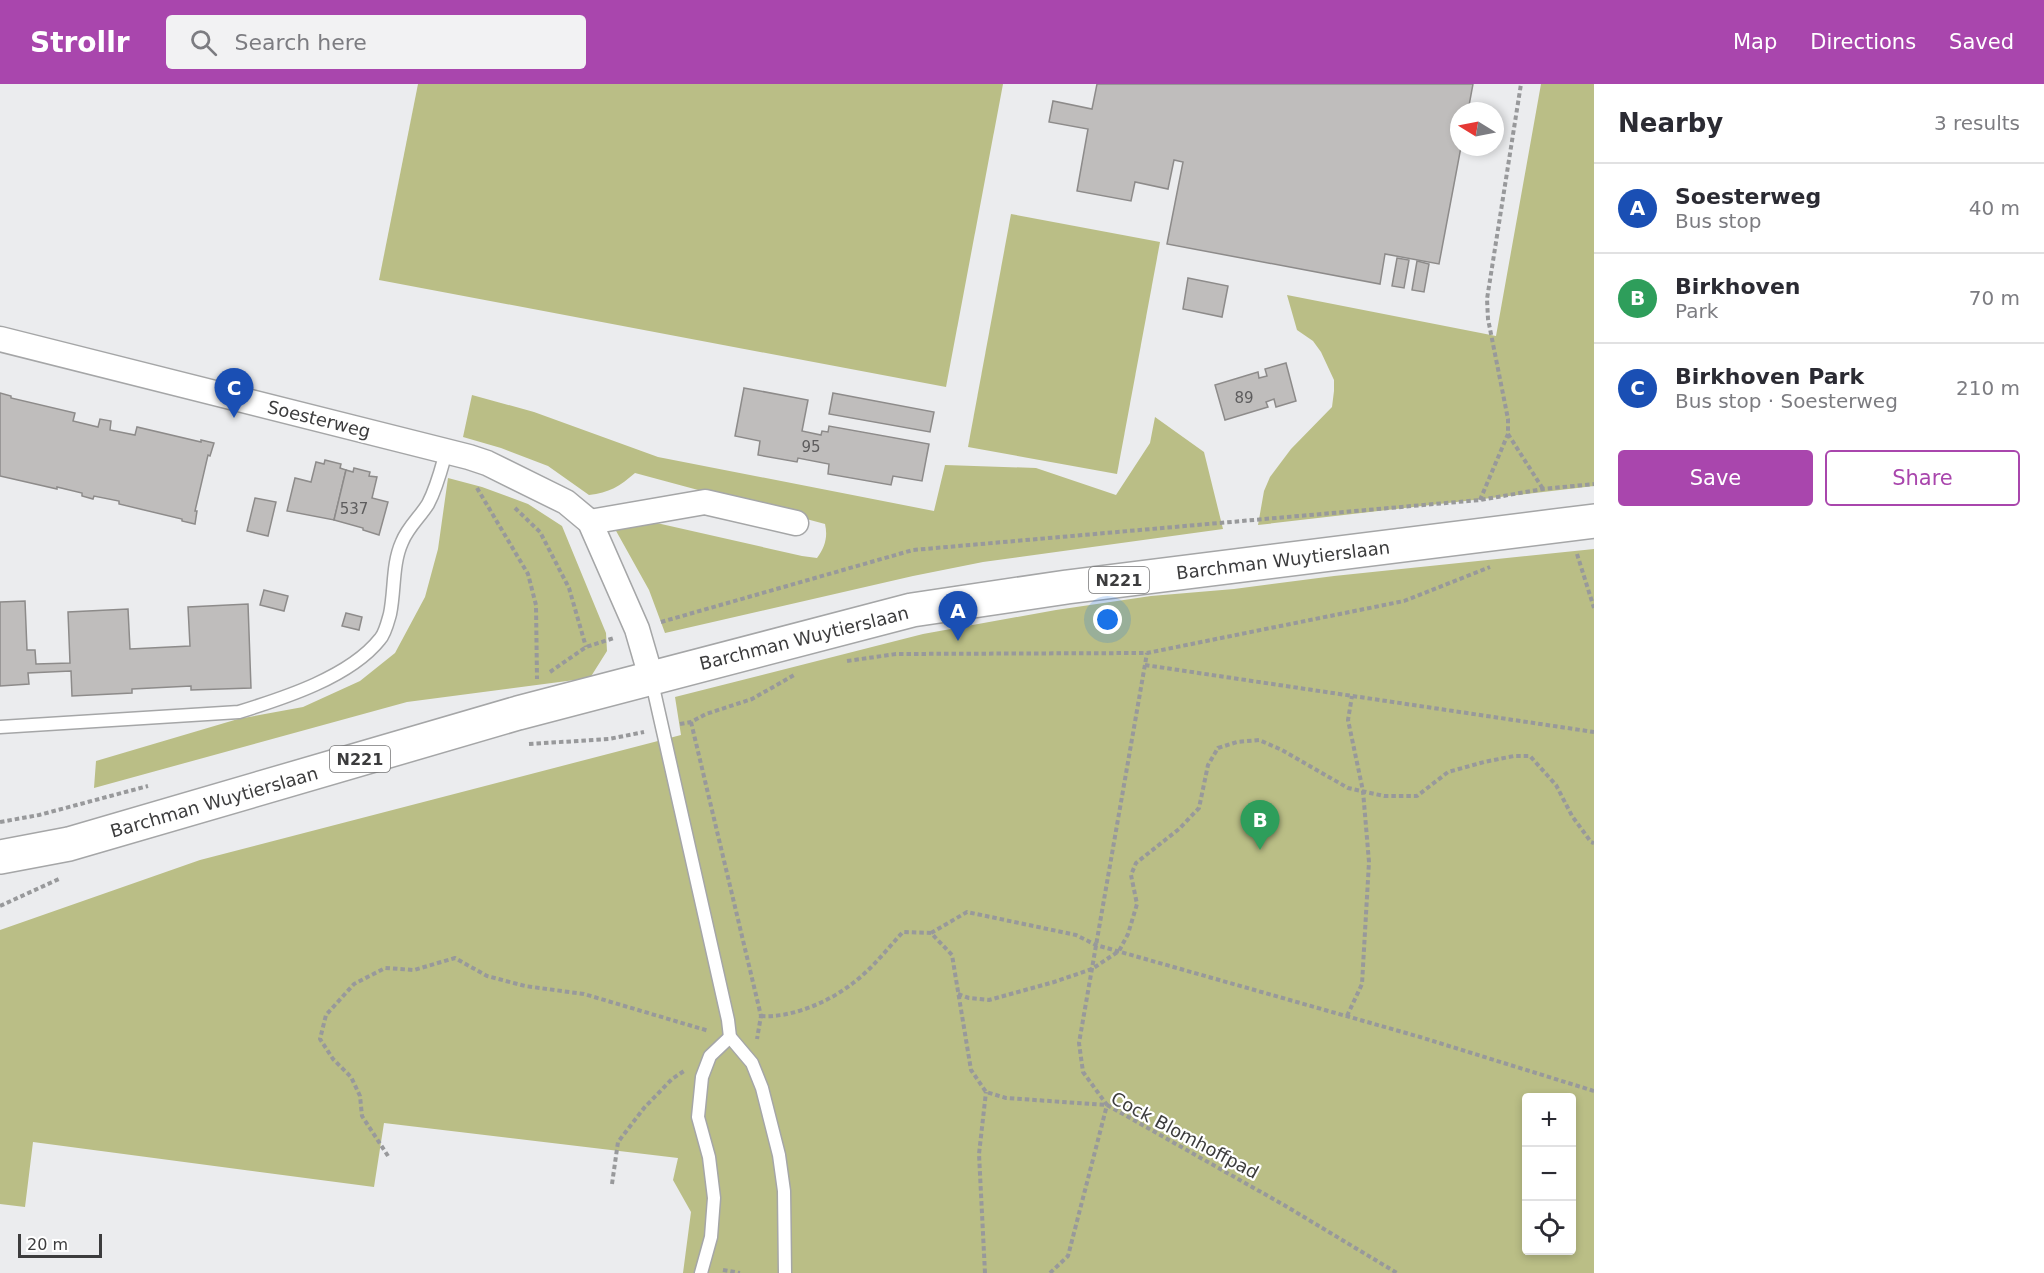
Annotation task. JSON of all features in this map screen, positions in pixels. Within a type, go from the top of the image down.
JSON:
[{"type":"main road","name":"Barchman Wuytierslaan","points":[[0,857],[69,844],[544,706],[912,610],[1067,587],[1594,521]]},
{"type":"main road","name":"Barchman Wuytierslaan","points":[[0,881],[69,844]]},
{"type":"street","name":"Soesterweg","points":[[0,339],[487,463],[566,502],[590,522],[637,629],[651,677]]},
{"type":"street","points":[[590,522],[705,502],[796,524]]},
{"type":"lane","points":[[0,727],[239,712],[277,700],[324,680],[356,661],[381,638],[390,615],[394,574],[402,542],[431,496],[453,454]]},
{"type":"lane","name":"Soesterweg","points":[[651,677],[730,1037]]},
{"type":"lane","points":[[700,1273],[711,1237],[714,1198],[709,1157],[698,1118],[702,1077],[710,1056],[730,1037],[752,1063],[762,1088],[779,1155],[784,1191],[785,1273]]},
{"type":"path","points":[[1480,500],[1508,434],[1508,419],[1488,319],[1487,299],[1521,84]]},
{"type":"path","points":[[1508,434],[1543,489]]},
{"type":"path","points":[[453,454],[528,574],[536,605],[537,680],[553,743],[609,739],[662,727]]},
{"type":"path","points":[[637,629],[913,550],[1480,500],[1543,489],[1594,484]]},
{"type":"path","points":[[508,501],[540,532],[569,588],[586,647]]},
{"type":"path","points":[[1585,552],[1576,553],[1594,608]]},
{"type":"path","name":"Barchman Wuytierslaan","points":[[841,662],[896,654],[1147,653],[1404,601],[1496,564]]},
{"type":"path","points":[[1050,1273],[1068,1256],[1107,1105],[1083,1072],[1078,1043],[1147,653]]},
{"type":"path","points":[[1145,665],[1594,732]]},
{"type":"path","name":"Barchman Wuytierslaan","points":[[798,672],[752,699],[706,714],[691,722],[761,1016],[773,1017],[815,1006],[853,983],[903,932],[931,933]]},
{"type":"path","points":[[1347,1016],[1362,984],[1369,862],[1363,791],[1348,720],[1352,696]]},
{"type":"path","points":[[958,994],[969,998],[989,1000],[1092,969],[1119,951],[1128,934],[1137,904],[1131,875],[1136,863],[1179,830],[1199,808],[1208,765],[1218,748],[1237,742],[1259,741],[1282,750],[1348,788],[1384,796],[1417,796],[1448,772],[1514,756],[1530,756],[1556,785],[1572,816],[1594,843]]},
{"type":"path","points":[[985,1273],[979,1154],[986,1092],[971,1070],[952,955],[931,933],[967,912],[1076,935],[1096,945],[1347,1016],[1594,1091]]},
{"type":"path","points":[[388,1156],[362,1116],[360,1096],[351,1077],[333,1059],[320,1039],[326,1015],[354,984],[385,968],[414,970],[455,958],[487,976],[525,986],[584,994],[730,1037]]},
{"type":"path","points":[[612,1185],[618,1142],[644,1108],[665,1086],[692,1065]]},
{"type":"path","name":"Cock Blomhoffpad","points":[[986,1092],[1006,1098],[1107,1105],[1284,1205],[1397,1273]]},
{"type":"green space","points":[[418,84],[1003,84],[946,387],[379,280]]},
{"type":"green space","points":[[1541,84],[1594,84],[1594,486],[1258,525],[1264,491],[1270,477],[1291,449],[1332,407],[1334,380],[1321,352],[1313,341],[1297,330],[1287,295],[1496,336]]},
{"type":"green space","points":[[1011,214],[1160,242],[1117,474],[968,447]]},
{"type":"green space","points":[[472,395],[534,412],[658,457],[934,511],[945,465],[1036,468],[1116,495],[1150,443],[1155,417],[1204,452],[1223,529],[983,562],[665,633],[649,590],[615,529],[639,519],[817,558],[825,542],[825,524],[635,473],[614,488],[603,493],[589,495],[548,466],[501,448],[463,437]]},
{"type":"green space","points":[[448,478],[482,487],[528,504],[562,526],[606,633],[607,651],[590,678],[407,702],[94,788],[96,761],[238,719],[303,707],[360,681],[395,653],[425,597],[438,549]]},
{"type":"green space","points":[[1594,549],[1594,1273],[683,1273],[691,1212],[673,1180],[678,1158],[384,1123],[374,1187],[33,1142],[25,1207],[0,1204],[0,930],[200,860],[681,735],[675,697],[923,634],[1056,610],[1151,596],[1234,589],[1334,576]]},
{"type":"building","points":[[1097,84],[1473,84],[1470,102],[1450,102],[1450,156],[1459,156],[1439,264],[1385,254],[1380,284],[1167,244],[1183,162],[1174,160],[1168,189],[1135,182],[1131,201],[1077,191],[1088,129],[1049,122],[1053,101],[1092,109]]},
{"type":"building","points":[[1397,258],[1409,260],[1404,288],[1392,286]]},
{"type":"building","points":[[1417,261],[1429,264],[1424,292],[1412,290]]},
{"type":"building","points":[[1188,278],[1228,286],[1222,317],[1183,309]]},
{"type":"building","points":[[1286,363],[1296,401],[1276,407],[1274,399],[1266,402],[1268,407],[1225,420],[1215,385],[1258,372],[1259,378],[1267,376],[1265,369]]},
{"type":"building","points":[[744,388],[808,400],[802,431],[821,435],[822,431],[828,432],[829,426],[929,444],[922,481],[893,476],[891,485],[828,474],[829,464],[798,458],[797,462],[758,455],[760,441],[735,436]]},
{"type":"building","points":[[0,393],[11,396],[11,398],[75,413],[73,421],[98,427],[100,419],[111,421],[110,430],[135,435],[137,427],[214,443],[210,456],[208,455],[195,511],[197,511],[195,524],[119,504],[119,501],[94,496],[93,499],[82,496],[82,493],[0,476]]},
{"type":"building","points":[[833,393],[934,412],[930,432],[829,414]]},
{"type":"building","points":[[325,460],[341,464],[340,468],[346,470],[334,520],[287,511],[295,478],[311,482],[316,462],[324,464]]},
{"type":"building","points":[[354,468],[370,472],[369,476],[377,477],[372,498],[388,502],[379,535],[334,520],[346,470],[353,472]]},
{"type":"building","points":[[255,498],[276,502],[268,536],[247,531]]},
{"type":"building","points":[[264,590],[288,596],[284,611],[260,605]]},
{"type":"building","points":[[25,601],[27,650],[35,650],[36,664],[70,663],[68,612],[128,609],[130,649],[190,646],[188,607],[248,604],[251,688],[191,690],[191,686],[132,689],[132,693],[72,696],[71,671],[28,673],[29,684],[0,686],[0,602]]},
{"type":"building","points":[[346,613],[362,617],[359,630],[342,626]]},
{"type":"place","name":"Birkhoven Park","points":[[234,418]]},
{"type":"place","name":"Soesterweg","points":[[958,641]]},
{"type":"place","name":"Birkhoven","points":[[1260,850]]}]
